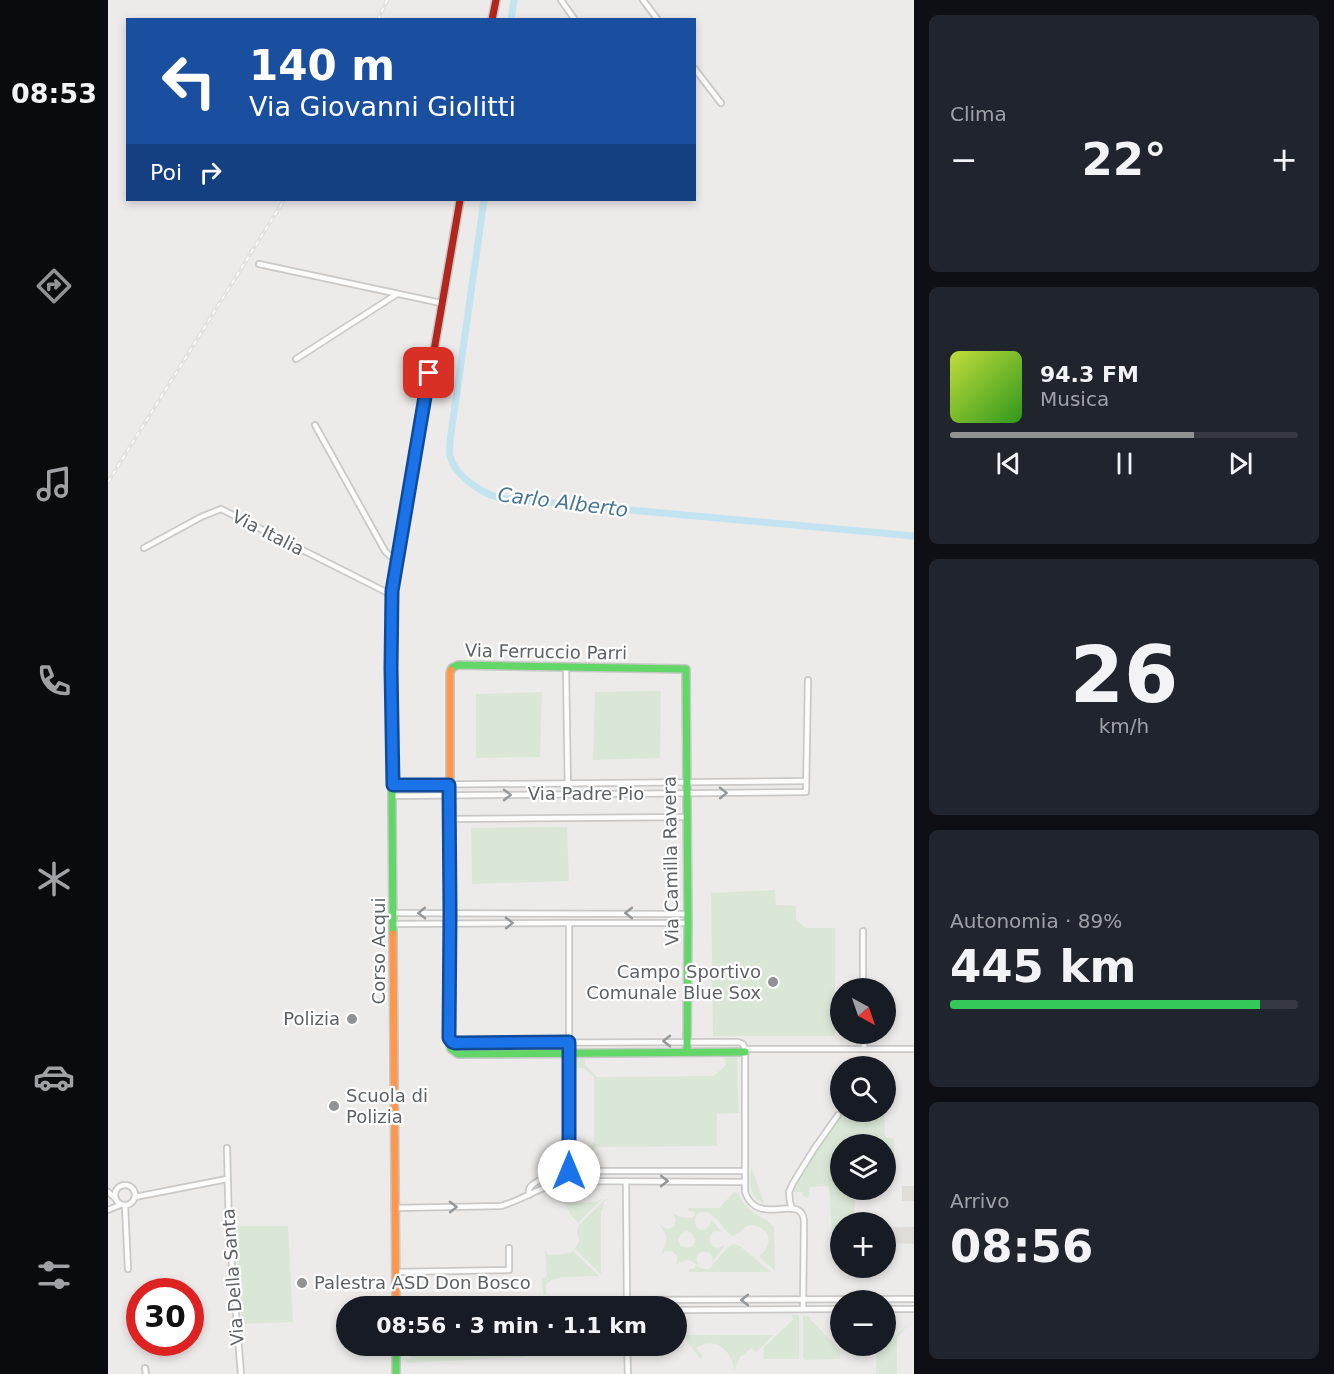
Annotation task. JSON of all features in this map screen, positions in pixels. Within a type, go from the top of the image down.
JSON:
[{"type":"street","points":[[492,18],[496,0]]},
{"type":"street","points":[[561,0],[574,18]]},
{"type":"street","points":[[643,0],[656,18]]},
{"type":"street","points":[[696,71],[721,104]]},
{"type":"street","name":"Corso Acqui","points":[[396,1296],[392,595],[460,201]]},
{"type":"street","points":[[259,264],[441,303]]},
{"type":"street","points":[[296,359],[397,294]]},
{"type":"street","points":[[315,425],[385,551],[397,560]]},
{"type":"street","name":"Via Italia","points":[[144,548],[201,517],[221,509],[392,595]]},
{"type":"street","name":"Via Ferruccio Parri","points":[[449,1038],[449,785],[450,674],[452,668],[458,665],[686,669]]},
{"type":"street","points":[[566,668],[568,794]]},
{"type":"street","name":"Via Camilla Ravera","points":[[686,669],[687,1052]]},
{"type":"street","points":[[806,781],[808,680]]},
{"type":"street","name":"Via Padre Pio","points":[[393,785],[806,781],[806,792],[393,796]]},
{"type":"street","points":[[449,819],[686,817]]},
{"type":"street","points":[[393,914],[687,914]]},
{"type":"street","points":[[569,923],[569,1181]]},
{"type":"street","points":[[394,924],[688,923]]},
{"type":"street","points":[[863,931],[863,978]]},
{"type":"street","points":[[449,1038],[455,1043],[687,1041],[743,1044],[745,1049],[744,1182],[747,1197],[757,1208],[800,1210],[804,1217],[803,1309]]},
{"type":"street","points":[[449,1038],[450,1046],[457,1053],[914,1048]]},
{"type":"street","points":[[792,1209],[789,1192],[793,1183],[833,1122]]},
{"type":"street","name":"Via Della Santa","points":[[227,1148],[229,1229],[241,1374]]},
{"type":"street","points":[[529,1195],[530,1186],[536,1182],[569,1171],[744,1171]]},
{"type":"street","points":[[135,1197],[227,1179]]},
{"type":"street","points":[[394,1208],[497,1207],[512,1203],[550,1185],[569,1181],[744,1182]]},
{"type":"street","points":[[626,1181],[627,1296]]},
{"type":"street","points":[[108,1210],[131,1203],[135,1197],[134,1191],[126,1185],[117,1188],[115,1198]]},
{"type":"street","points":[[108,1192],[123,1205],[128,1269]]},
{"type":"street","points":[[395,1272],[509,1270],[509,1248]]},
{"type":"street","points":[[687,1300],[914,1299]]},
{"type":"street","points":[[687,1310],[830,1309]]},
{"type":"street","points":[[896,1309],[914,1309]]},
{"type":"street","points":[[396,1356],[396,1374]]},
{"type":"street","points":[[627,1356],[628,1374]]},
{"type":"shaded area","points":[[902,1186],[914,1186],[914,1201],[902,1201]]},
{"type":"shaded area","points":[[896,1227],[914,1227],[914,1244],[896,1243]]},
{"type":"green space","points":[[661,691],[660,758],[593,760],[595,692]]},
{"type":"green space","points":[[542,692],[540,757],[476,758],[476,694]]},
{"type":"green space","points":[[567,827],[569,881],[472,884],[471,828]]},
{"type":"green space","name":"Campo Sportivo Comunale Blue Sox","points":[[775,890],[776,905],[796,906],[796,920],[806,928],[835,928],[835,978],[830,978],[830,1036],[713,1036],[711,893]]},
{"type":"green space","points":[[725,1056],[737,1056],[739,1113],[717,1114],[717,1146],[597,1147],[586,1157],[585,1165],[574,1165],[575,1153],[583,1153],[594,1142],[594,1077],[583,1068],[574,1068],[574,1057],[585,1057],[585,1065],[597,1077],[714,1076],[726,1065]]},
{"type":"green space","points":[[833,1122],[884,1122],[885,1134],[830,1134],[830,1200],[855,1200],[854,1212],[831,1212],[829,1186],[810,1187],[808,1198],[803,1196],[802,1192],[789,1192]]},
{"type":"green space","points":[[751,1166],[764,1203],[753,1193],[750,1183]]},
{"type":"green space","points":[[734,1192],[739,1194],[749,1209],[774,1226],[775,1271],[759,1256],[766,1250],[769,1240],[764,1230],[750,1225],[733,1236],[708,1212],[697,1214],[695,1220],[697,1227],[703,1230],[710,1225],[712,1220],[722,1232],[715,1231],[710,1239],[711,1245],[718,1248],[725,1245],[713,1261],[711,1254],[701,1252],[697,1256],[699,1266],[687,1260],[675,1265],[677,1256],[672,1251],[665,1251],[661,1255],[666,1240],[660,1225],[667,1229],[674,1227],[676,1219],[672,1213],[689,1218],[695,1216],[695,1212],[689,1211],[689,1208],[719,1208]],"holes":[[[686,1231],[692,1233],[695,1240],[693,1246],[687,1248],[681,1246],[678,1240],[681,1234]]]},
{"type":"green space","points":[[603,1198],[578,1223],[570,1214],[565,1203],[596,1202]]},
{"type":"green space","points":[[606,1199],[608,1199],[604,1202],[601,1211],[601,1274],[575,1249],[579,1241],[577,1232],[579,1225]]},
{"type":"green space","points":[[235,1226],[288,1226],[293,1322],[242,1324]]},
{"type":"green space","points":[[734,1244],[740,1246],[771,1272],[688,1272],[695,1268],[695,1265],[709,1269],[728,1247]]},
{"type":"green space","points":[[545,1251],[548,1255],[573,1251],[599,1276],[560,1277],[551,1280],[546,1285],[546,1295],[543,1295],[542,1280],[547,1275]]},
{"type":"green space","points":[[791,1315],[799,1315],[799,1358],[764,1359],[763,1348],[794,1319]]},
{"type":"green space","points":[[803,1316],[811,1316],[809,1318],[830,1340],[830,1356],[840,1356],[840,1359],[805,1360],[803,1358]]},
{"type":"green space","points":[[907,1325],[897,1337],[897,1374],[876,1374],[877,1356],[896,1356],[896,1335]]},
{"type":"green space","points":[[687,1335],[774,1335],[756,1352],[751,1348],[743,1356],[741,1355],[734,1371],[729,1355],[717,1345],[705,1344],[696,1348],[703,1356],[700,1359],[687,1341]]},
{"type":"green space","points":[[412,1356],[525,1356],[406,1363],[406,1359],[411,1359]]},
{"type":"waterway","name":"Carlo Alberto","points":[[511,18],[514,0]]},
{"type":"waterway","name":"Carlo Alberto","points":[[484,201],[450,441],[453,463],[469,482],[499,498],[914,536]]},
{"type":"railway","points":[[379,18],[387,0]]},
{"type":"railway","points":[[108,482],[283,201]]},
{"type":"traffic: fast","points":[[393,934],[391,668],[393,585],[406,513]]},
{"type":"traffic: fast","points":[[451,670],[458,665],[686,669],[687,1052]]},
{"type":"traffic: fast","points":[[450,863],[449,1038],[451,1049],[458,1054],[745,1052]]},
{"type":"traffic: fast","points":[[396,1356],[396,1374]]},
{"type":"traffic: slow","points":[[450,863],[451,670]]},
{"type":"traffic: slow","points":[[393,934],[396,1296]]},
{"type":"traffic: jam","points":[[492,18],[496,0]]},
{"type":"traffic: jam","points":[[406,513],[460,201]]},
{"type":"place","name":"Campo Sportivo Comunale Blue Sox","points":[[773,982]]},
{"type":"place","name":"Polizia","points":[[352,1019]]},
{"type":"place","name":"Scuola di Polizia","points":[[334,1106]]},
{"type":"place","name":"Palestra ASD Don Bosco","points":[[302,1283]]},
{"type":"route","points":[[429,373],[392,591],[393,785],[449,785],[449,1038],[455,1043],[569,1042],[569,1171]]}]
